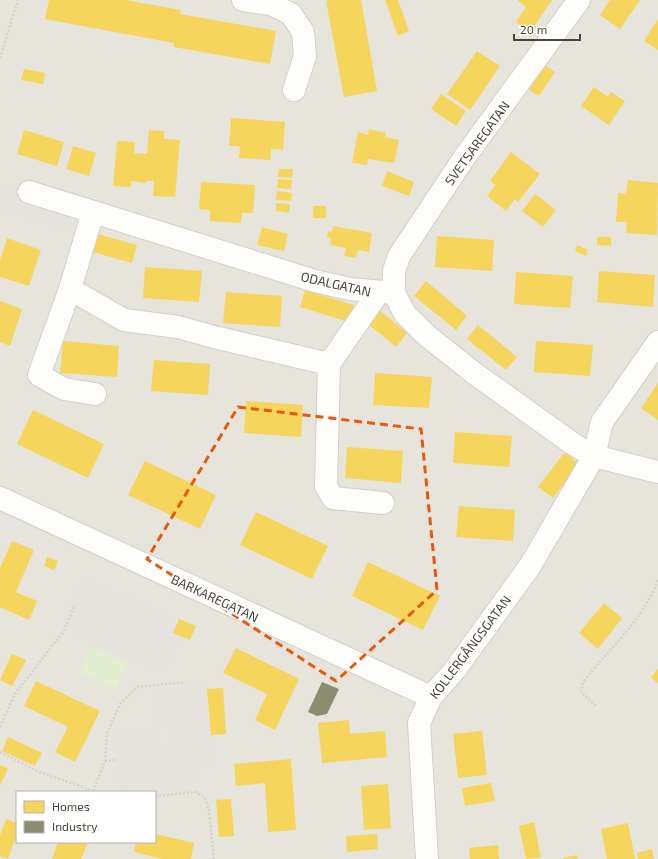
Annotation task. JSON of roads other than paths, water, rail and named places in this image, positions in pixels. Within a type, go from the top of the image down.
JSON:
[{"type":"street","points":[[243,0],[271,4],[291,14],[303,32],[305,56],[294,90]]},
{"type":"street","name":"SVETSAREGATAN","points":[[386,293],[399,256],[464,158],[579,0]]},
{"type":"street","name":"ODALGATAN","points":[[29,192],[315,281],[350,289],[386,293]]},
{"type":"street","points":[[93,212],[70,289],[39,375],[64,389],[96,394]]},
{"type":"street","points":[[70,289],[124,320],[178,327],[329,364]]},
{"type":"street","points":[[383,503],[333,498],[326,486],[329,364],[386,293],[426,335],[474,373],[560,435],[594,456],[658,472]]},
{"type":"street","points":[[594,456],[602,422],[658,342]]},
{"type":"street","name":"KOLLERGÅNGSGATAN","points":[[427,859],[419,723],[431,697],[454,671],[530,566],[594,456]]},
{"type":"street","name":"BARKAREGATAN","points":[[0,498],[431,697]]}]
